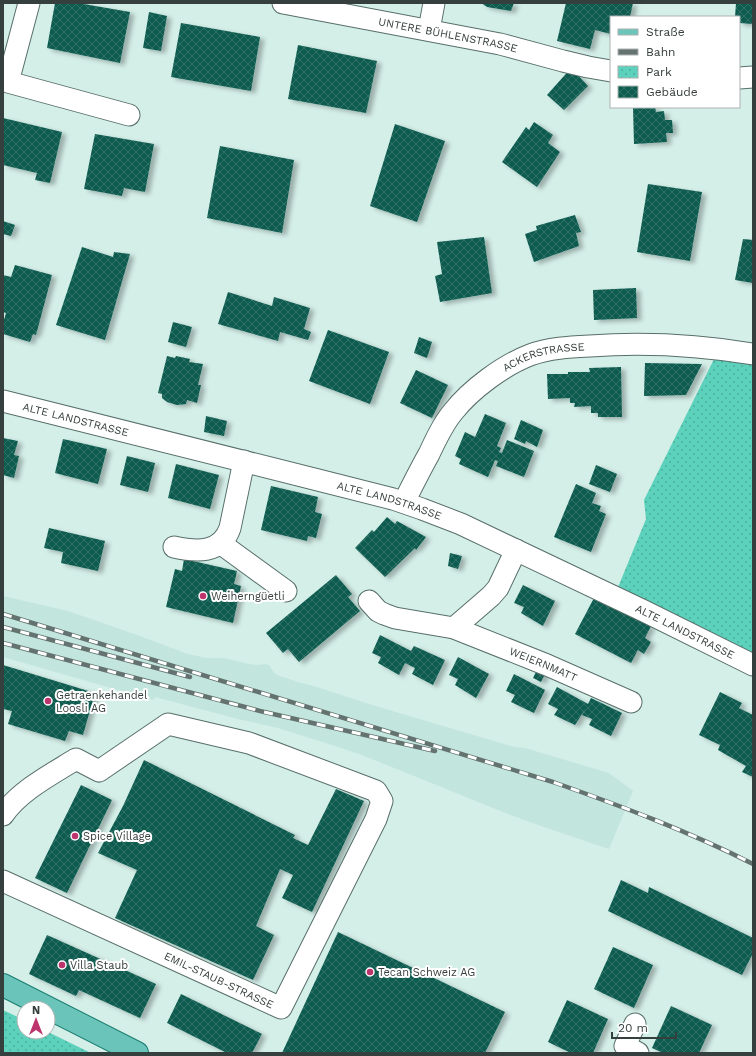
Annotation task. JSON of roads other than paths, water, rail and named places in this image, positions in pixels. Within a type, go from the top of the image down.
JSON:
[{"type":"main road","points":[[3,985],[137,1053]]},
{"type":"street","points":[[29,3],[8,82],[129,115]]},
{"type":"street","name":"UNTERE BÜHLENSTRASSE","points":[[283,3],[500,44],[563,61],[610,71]]},
{"type":"street","points":[[429,30],[434,3]]},
{"type":"street","points":[[740,78],[753,77]]},
{"type":"street","name":"ACKERSTRASSE","points":[[404,502],[438,435],[453,412],[488,379],[513,363],[531,354],[564,347],[631,344],[704,347],[753,354]]},
{"type":"street","name":"ALTE LANDSTRASSE","points":[[3,401],[404,502],[461,524],[644,610],[753,665]]},
{"type":"street","points":[[174,547],[198,551],[220,544],[225,538],[230,528],[244,461]]},
{"type":"street","points":[[220,544],[286,591]]},
{"type":"street","points":[[454,628],[498,588],[516,550]]},
{"type":"street","name":"WEIERNMATT","points":[[369,601],[381,613],[387,616],[454,628],[547,665],[631,702]]},
{"type":"street","name":"EMIL-STAUB-STRASSE","points":[[3,815],[24,793],[76,758],[99,771],[168,724],[249,743],[376,791],[382,801],[376,819],[281,1008],[3,881]]},
{"type":"street","points":[[634,1024],[625,1046],[638,1053]]},
{"type":"railway","points":[[3,614],[553,782],[654,820],[729,852],[753,864]]},
{"type":"railway","points":[[3,627],[190,677]]},
{"type":"railway","points":[[3,643],[260,711],[435,751]]},
{"type":"place","name":"Weiherngüetli","points":[[203,596]]},
{"type":"place","name":"Getraenkehandel Loosli AG","points":[[48,701]]},
{"type":"place","name":"Spice Village","points":[[75,836]]},
{"type":"place","name":"Villa Staub","points":[[62,965]]},
{"type":"place","name":"Tecan Schweiz AG","points":[[370,972]]}]
